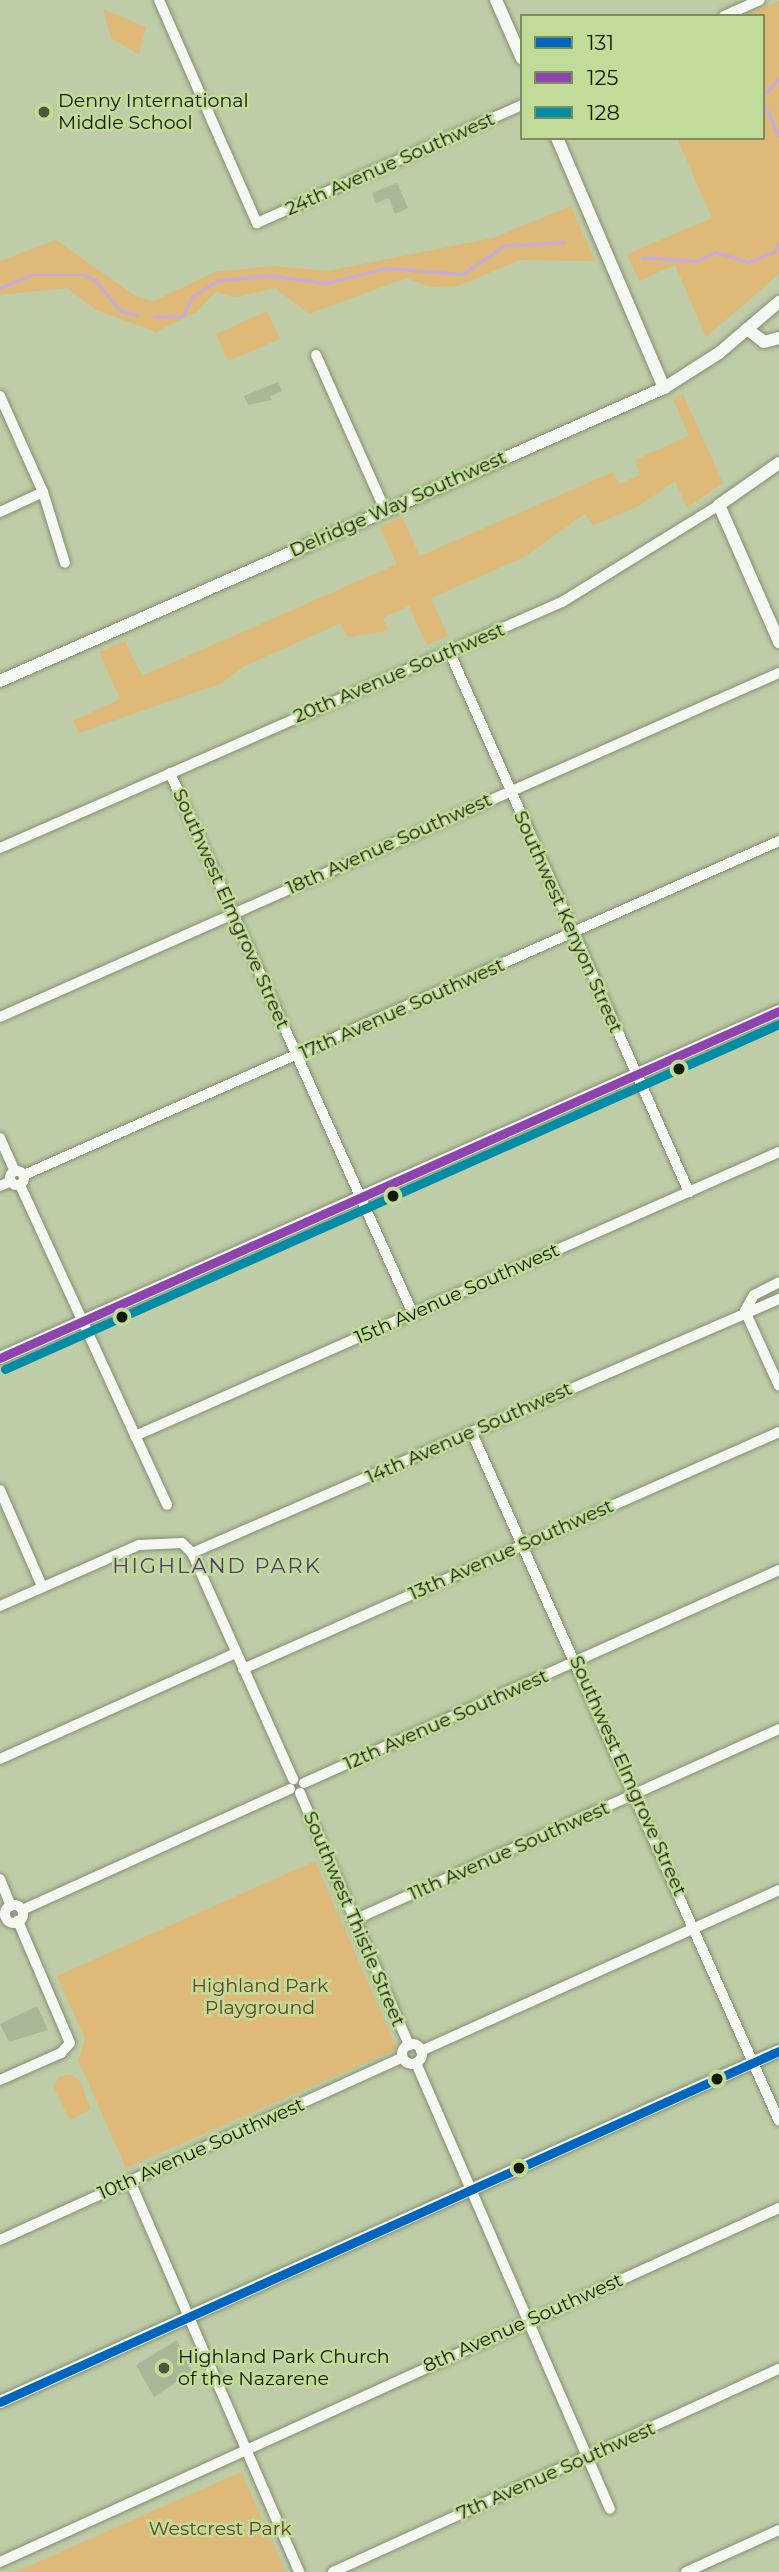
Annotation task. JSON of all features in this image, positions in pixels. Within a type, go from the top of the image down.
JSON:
[{"type":"street","name":"24th Avenue Southwest","points":[[159,0],[257,223],[520,106]]},
{"type":"street","points":[[496,0],[520,54]]},
{"type":"street","points":[[728,14],[760,0]]},
{"type":"street","points":[[558,140],[664,388]]},
{"type":"street","name":"Delridge Way Southwest","points":[[0,681],[664,388],[747,329],[779,302]]},
{"type":"street","points":[[747,329],[764,342],[779,338]]},
{"type":"street","points":[[316,355],[385,510]]},
{"type":"street","points":[[0,396],[43,492],[65,563]]},
{"type":"street","name":"20th Avenue Southwest","points":[[0,848],[587,589],[719,505],[779,463]]},
{"type":"street","points":[[0,512],[43,492]]},
{"type":"street","points":[[719,505],[775,621],[779,642]]},
{"type":"street","name":"Southwest Kenyon Street","points":[[449,651],[689,1192]]},
{"type":"street","name":"18th Avenue Southwest","points":[[0,1017],[779,673]]},
{"type":"street","name":"Southwest Elmgrove Street","points":[[170,773],[413,1314]]},
{"type":"street","name":"17th Avenue Southwest","points":[[0,1186],[779,842]]},
{"type":"street","points":[[0,1358],[779,1012]]},
{"type":"street","points":[[0,1138],[167,1505]]},
{"type":"street","name":"15th Avenue Southwest","points":[[135,1436],[779,1152]]},
{"type":"street","name":"14th Avenue Southwest","points":[[745,1311],[754,1295],[779,1282]]},
{"type":"street","name":"14th Avenue Southwest","points":[[192,1553],[472,1433],[745,1311],[779,1299]]},
{"type":"street","points":[[745,1311],[779,1386]]},
{"type":"street","name":"13th Avenue Southwest","points":[[243,1669],[779,1432]]},
{"type":"street","name":"Southwest Elmgrove Street","points":[[472,1433],[578,1661],[779,2121]]},
{"type":"street","points":[[0,1490],[42,1586]]},
{"type":"street","points":[[0,1606],[139,1545],[176,1542],[192,1553]]},
{"type":"street","name":"Southwest Thistle Street","points":[[192,1553],[409,2045]]},
{"type":"street","name":"12th Avenue Southwest","points":[[16,1908],[297,1786],[779,1570]]},
{"type":"street","points":[[0,1759],[236,1653]]},
{"type":"street","name":"11th Avenue Southwest","points":[[354,1920],[779,1729]]},
{"type":"street","points":[[0,1880],[16,1908],[18,1921],[69,2037],[68,2047],[0,2080]]},
{"type":"street","points":[[610,2509],[416,2063],[421,2051],[779,1890]]},
{"type":"street","points":[[3,1918],[16,1908]]},
{"type":"street","points":[[3,1918],[18,1921]]},
{"type":"street","points":[[416,2063],[402,2058],[409,2045],[421,2051]]},
{"type":"street","points":[[0,2402],[779,2050]]},
{"type":"street","name":"10th Avenue Southwest","points":[[0,2240],[402,2058]]},
{"type":"street","points":[[130,2181],[299,2572]]},
{"type":"street","name":"8th Avenue Southwest","points":[[0,2562],[245,2448],[779,2208]]},
{"type":"street","name":"7th Avenue Southwest","points":[[333,2572],[779,2369]]},
{"type":"street","points":[[686,2572],[779,2530]]},
{"type":"green space","points":[[779,1],[779,274],[706,337],[675,265],[639,281],[627,254],[712,218],[678,140],[765,140],[765,14],[748,14]]},
{"type":"green space","points":[[103,9],[146,27],[139,55],[111,38]]},
{"type":"green space","points":[[571,206],[595,261],[520,260],[458,286],[430,287],[406,278],[309,314],[275,288],[236,297],[215,292],[197,312],[156,332],[96,310],[67,288],[0,295],[0,261],[56,240],[137,297],[154,301],[215,272],[272,266],[328,271],[493,238]]},
{"type":"green space","points":[[267,311],[280,339],[228,361],[216,334]]},
{"type":"green space","points":[[683,394],[723,483],[687,508],[675,481],[639,506],[593,525],[585,514],[524,557],[431,598],[448,636],[427,645],[409,606],[383,618],[388,631],[347,637],[341,623],[245,666],[222,683],[79,733],[73,721],[120,699],[99,652],[125,641],[142,676],[397,564],[380,527],[402,517],[420,556],[613,472],[619,484],[640,475],[635,460],[689,436],[673,399]]},
{"type":"green space","name":"Highland Park Playground","points":[[315,1861],[397,2049],[126,2168],[78,2060],[85,2039],[57,1976]]},
{"type":"green space","points":[[70,2074],[80,2081],[91,2109],[70,2120],[53,2086],[59,2077]]},
{"type":"green space","name":"Westcrest Park","points":[[241,2472],[286,2572],[15,2572]]},
{"type":"building","points":[[397,183],[408,208],[395,214],[389,198],[376,203],[372,193]]},
{"type":"building","points":[[278,382],[282,391],[270,396],[272,400],[248,405],[244,396]]},
{"type":"building","points":[[37,2006],[48,2030],[9,2042],[0,2024]]},
{"type":"building","name":"Highland Park Church of the Nazarene","points":[[177,2340],[192,2372],[154,2397],[136,2365]]},
{"type":"waterway","points":[[765,94],[779,78]]},
{"type":"waterway","points":[[765,105],[779,136]]},
{"type":"waterway","points":[[154,317],[183,316],[192,297],[217,281],[268,275],[326,283],[386,268],[463,274],[504,246],[564,242]]},
{"type":"waterway","points":[[642,257],[696,261],[716,252],[749,262],[774,252],[779,243]]},
{"type":"waterway","points":[[0,288],[30,275],[84,275],[95,280],[121,311],[137,315]]},
{"type":"transit line","name":"125","points":[[0,1358],[779,1011]]},
{"type":"transit line","name":"128","points":[[5,1369],[779,1024]]},
{"type":"transit line","name":"131","points":[[0,2402],[779,2051]]},
{"type":"place","name":"Denny International Middle School","points":[[44,112]]},
{"type":"place","name":"Highland Park Church of the Nazarene","points":[[164,2368]]},
{"type":"district","name":"HIGHLAND PARK","points":[[217,1566]]}]
